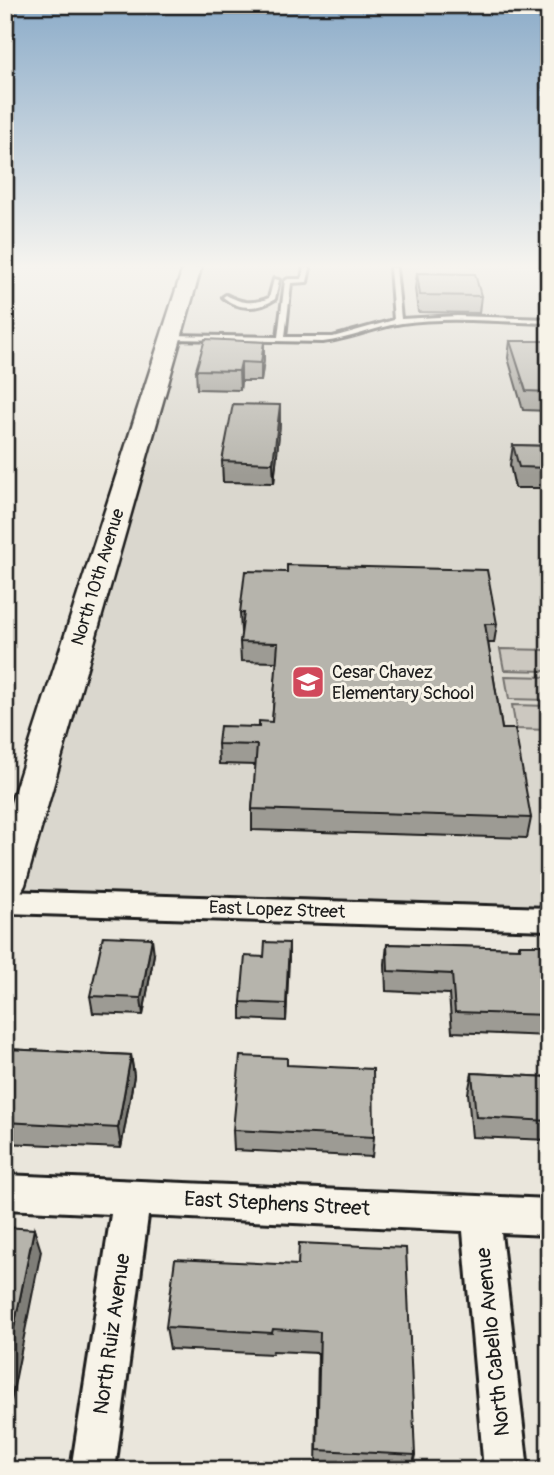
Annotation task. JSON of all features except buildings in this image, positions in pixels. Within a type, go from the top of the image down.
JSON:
[{"type":"main road","name":"North 10th Avenue","points":[[5,885],[172,337]]},
{"type":"street","name":"East Lopez Street","points":[[5,902],[549,919]]},
{"type":"street","name":"East Stephens Street","points":[[5,1192],[549,1217]]},
{"type":"street","name":"North Ruiz Avenue","points":[[93,1470],[132,1198]]},
{"type":"street","name":"North Cabello Avenue","points":[[480,1214],[506,1470]]},
{"type":"lane","points":[[172,337],[281,339],[343,337]]},
{"type":"shaded area","name":"Cesar Chavez Elementary School","points":[[172,337],[549,337],[549,514],[540,514],[549,542],[549,919],[5,902]]},
{"type":"shaded area","points":[[500,649],[549,650],[549,671],[504,670]]},
{"type":"shaded area","points":[[505,676],[549,677],[549,700],[509,699]]},
{"type":"shaded area","points":[[512,705],[549,706],[549,730],[516,729]]},
{"type":"place","name":"Cesar Chavez Elementary School","points":[[308,682]]}]
